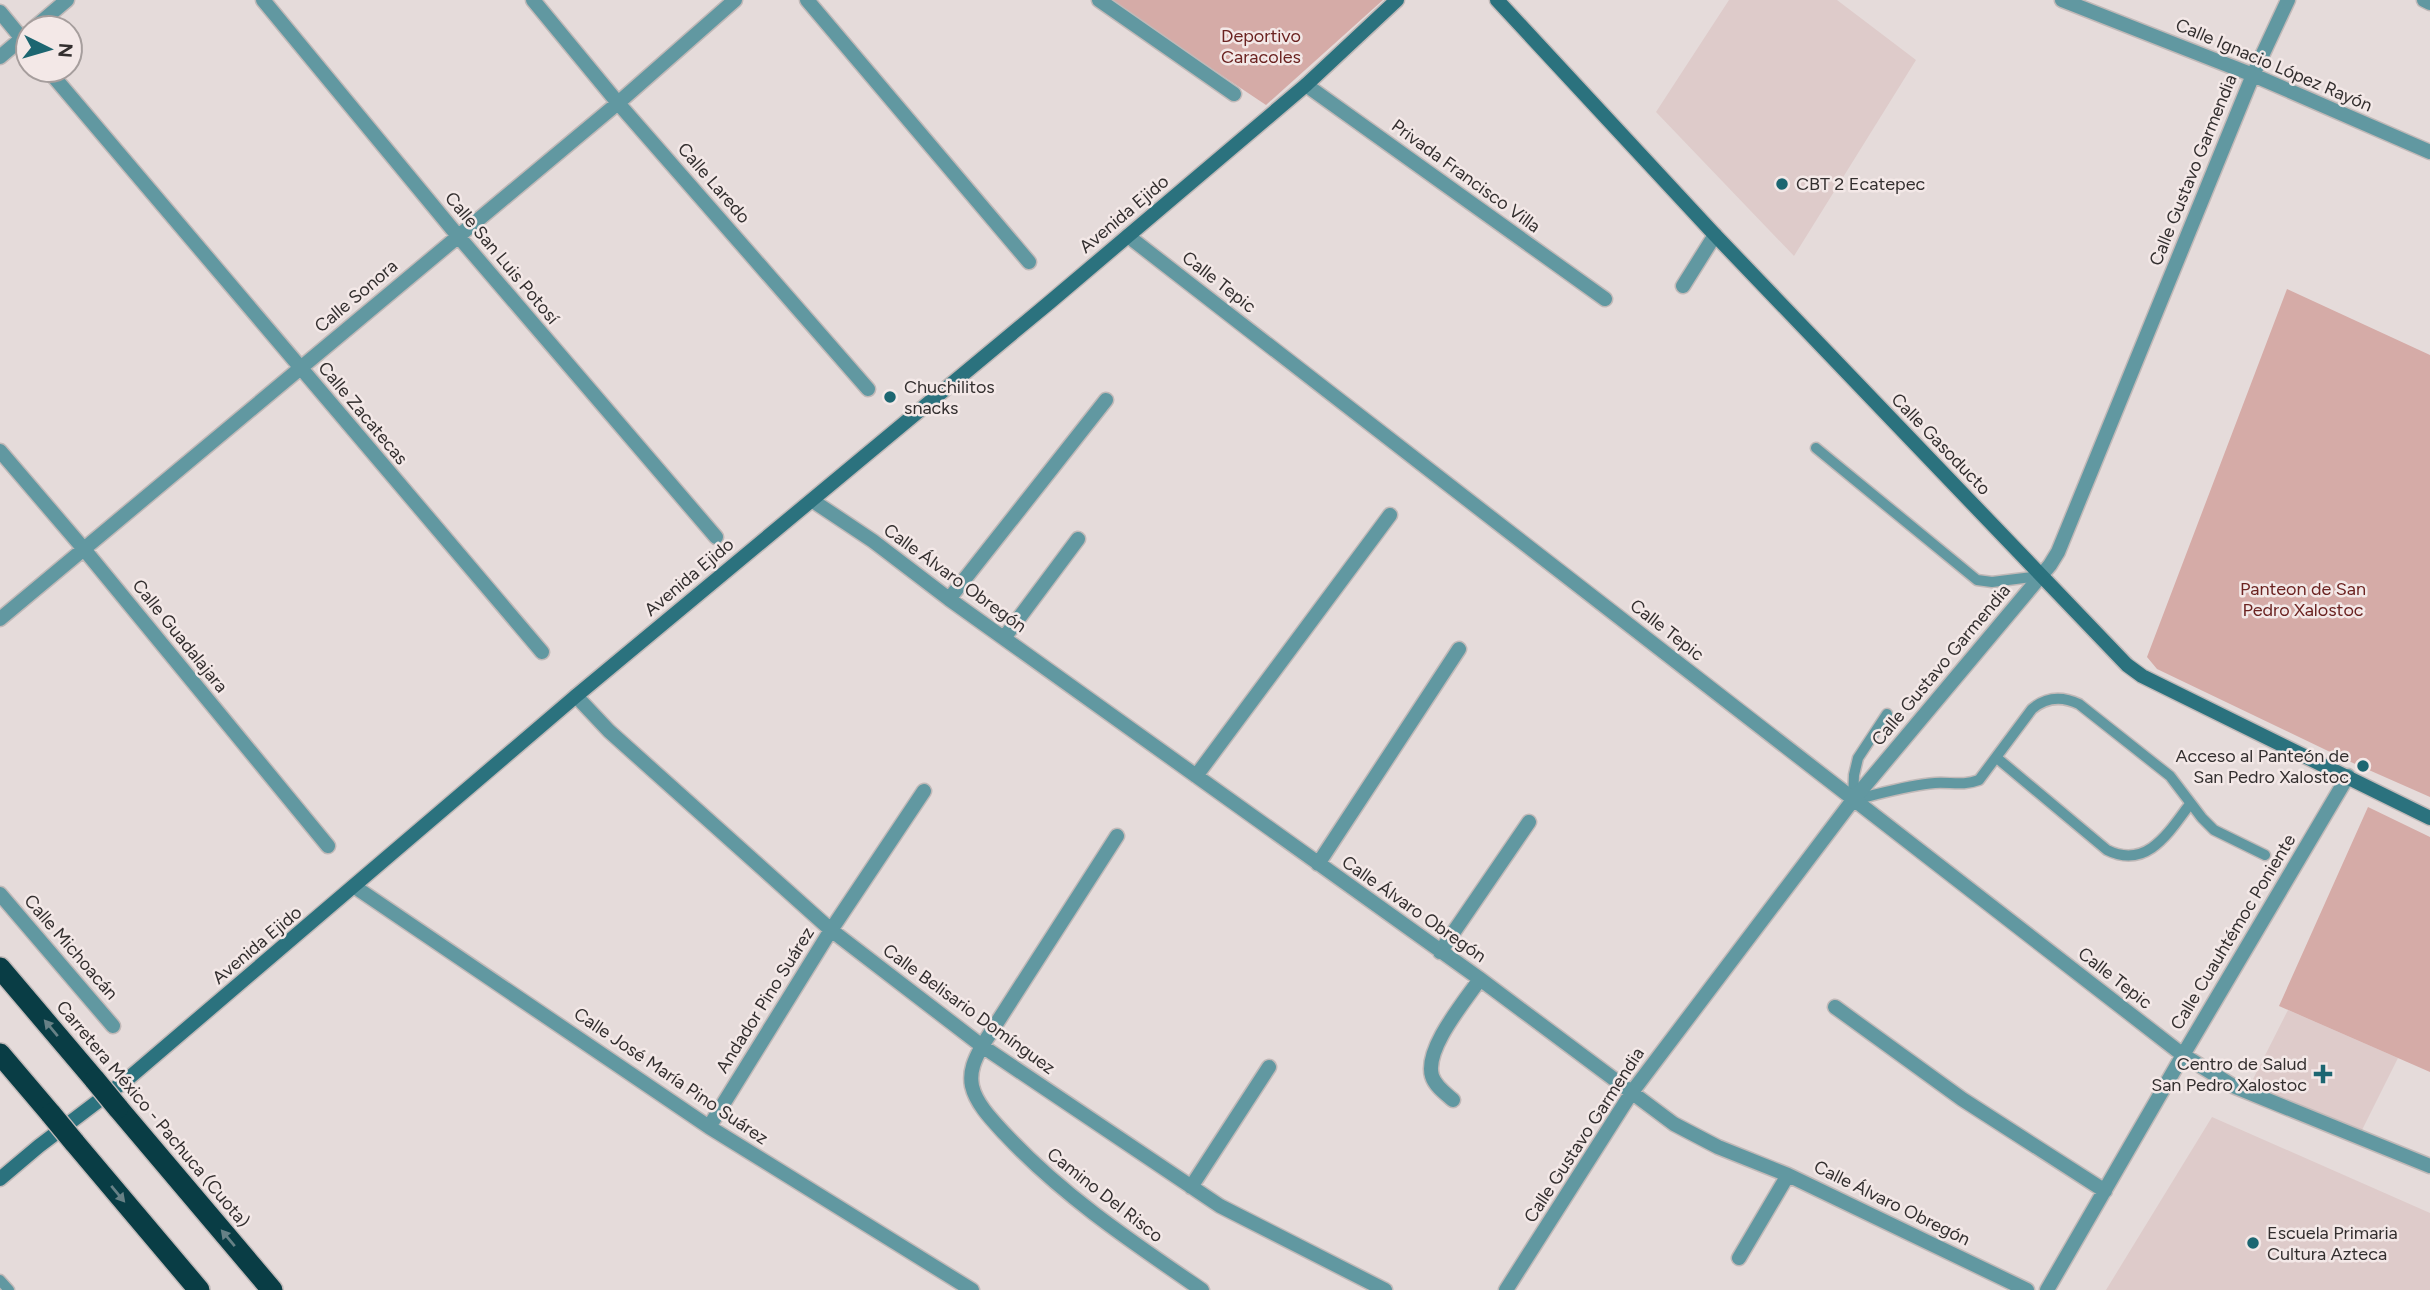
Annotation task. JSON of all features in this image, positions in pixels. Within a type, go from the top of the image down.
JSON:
[{"type":"highway","name":"Carretera México - Pachuca (Cuota)","points":[[0,968],[272,1290]]},
{"type":"highway","points":[[0,1054],[199,1290]]},
{"type":"main road","name":"Avenida Ejido","points":[[0,1179],[130,1077],[576,696],[1128,236],[1306,85],[1397,0]]},
{"type":"main road","name":"Calle Gasoducto","points":[[1497,0],[1715,235],[2127,665],[2142,676],[2430,818]]},
{"type":"street","points":[[50,14],[67,0]]},
{"type":"street","name":"Calle San Luis Potosí","points":[[263,0],[458,236],[716,537]]},
{"type":"street","name":"Calle Laredo","points":[[533,0],[618,103],[868,389]]},
{"type":"street","name":"Calle Sonora","points":[[0,619],[618,103],[736,0]]},
{"type":"street","points":[[807,0],[1029,262]]},
{"type":"street","points":[[1099,0],[1234,94]]},
{"type":"street","name":"Calle Ignacio López Rayón","points":[[2062,0],[2253,75],[2430,152]]},
{"type":"street","name":"Calle Gustavo Garmendia","points":[[1506,1290],[1632,1092],[1853,800],[2058,552],[2253,75],[2288,0]]},
{"type":"street","points":[[2424,0],[2430,3]]},
{"type":"street","points":[[0,12],[14,27]]},
{"type":"street","name":"Calle Zacatecas","points":[[60,84],[542,652]]},
{"type":"street","name":"Privada Francisco Villa","points":[[1306,85],[1605,299]]},
{"type":"street","points":[[1683,286],[1715,235]]},
{"type":"street","name":"Calle Tepic","points":[[1128,236],[2183,1055],[2233,1086],[2430,1166]]},
{"type":"street","points":[[949,599],[1106,401]]},
{"type":"street","name":"Calle Guadalajara","points":[[0,451],[328,846]]},
{"type":"street","name":"Calle Álvaro Obregón","points":[[813,501],[873,541],[949,599],[1480,979],[1674,1124],[1697,1138],[1788,1174],[2027,1290]]},
{"type":"street","points":[[1196,776],[1390,515]]},
{"type":"street","points":[[1004,638],[1078,539]]},
{"type":"street","points":[[1318,864],[1459,649]]},
{"type":"street","name":"Calle Belisario Domínguez","points":[[576,696],[609,730],[831,930],[982,1046],[1220,1206],[1385,1290]]},
{"type":"street","name":"Calle Cuauhtémoc Poniente","points":[[2047,1290],[2348,776]]},
{"type":"street","name":"Andador Pino Suárez","points":[[709,1127],[831,930],[924,791]]},
{"type":"street","points":[[1440,952],[1528,822]]},
{"type":"street","name":"Camino Del Risco","points":[[1117,836],[982,1046],[972,1066],[972,1089],[995,1123],[1032,1163],[1070,1196],[1202,1290]]},
{"type":"street","name":"Calle José María Pino Suárez","points":[[355,887],[709,1127],[972,1290]]},
{"type":"street","name":"Calle Michoacán","points":[[0,894],[113,1026]]},
{"type":"street","points":[[1453,1100],[1432,1077],[1433,1057],[1439,1040],[1480,979]]},
{"type":"street","points":[[1835,1007],[1962,1099],[2105,1191]]},
{"type":"street","points":[[1191,1188],[1269,1067]]},
{"type":"street","points":[[1739,1258],[1788,1174]]},
{"type":"lane","points":[[1816,448],[1977,580],[1992,582],[2040,576]]},
{"type":"lane","points":[[1887,714],[1858,758],[1853,800],[1934,783],[1968,784],[1979,780],[2032,709],[2041,701],[2068,699],[2079,704],[2170,776],[2190,804],[2214,830],[2265,855]]},
{"type":"lane","points":[[1997,758],[2107,850],[2118,855],[2130,856],[2155,846],[2165,838],[2190,804]]},
{"type":"lane","points":[[0,1280],[9,1290]]},
{"type":"shaded area","name":"CBT 2 Ecatepec","points":[[1729,0],[1837,0],[1916,60],[1794,256],[1656,112]]},
{"type":"shaded area","name":"Centro de Salud San Pedro Xalostoc","points":[[2288,1010],[2398,1058],[2359,1136],[2248,1089]]},
{"type":"shaded area","name":"Escuela Primaria Cultura Azteca","points":[[2212,1117],[2430,1213],[2430,1290],[2106,1290]]},
{"type":"green space","name":"Deportivo Caracoles","points":[[1109,0],[1383,0],[1266,105]]},
{"type":"green space","name":"Panteon de San Pedro Xalostoc","points":[[2287,289],[2430,355],[2430,797],[2157,669],[2147,657]]},
{"type":"green space","points":[[2368,807],[2430,837],[2430,1072],[2279,1006]]},
{"type":"place","name":"CBT 2 Ecatepec","points":[[1782,184]]},
{"type":"place","name":"Chuchilitos snacks","points":[[890,397]]},
{"type":"place","name":"Acceso al Panteón de San Pedro Xalostoc","points":[[2363,766]]},
{"type":"place","name":"Centro de Salud San Pedro Xalostoc","points":[[2323,1074]]},
{"type":"place","name":"Escuela Primaria Cultura Azteca","points":[[2253,1243]]}]
